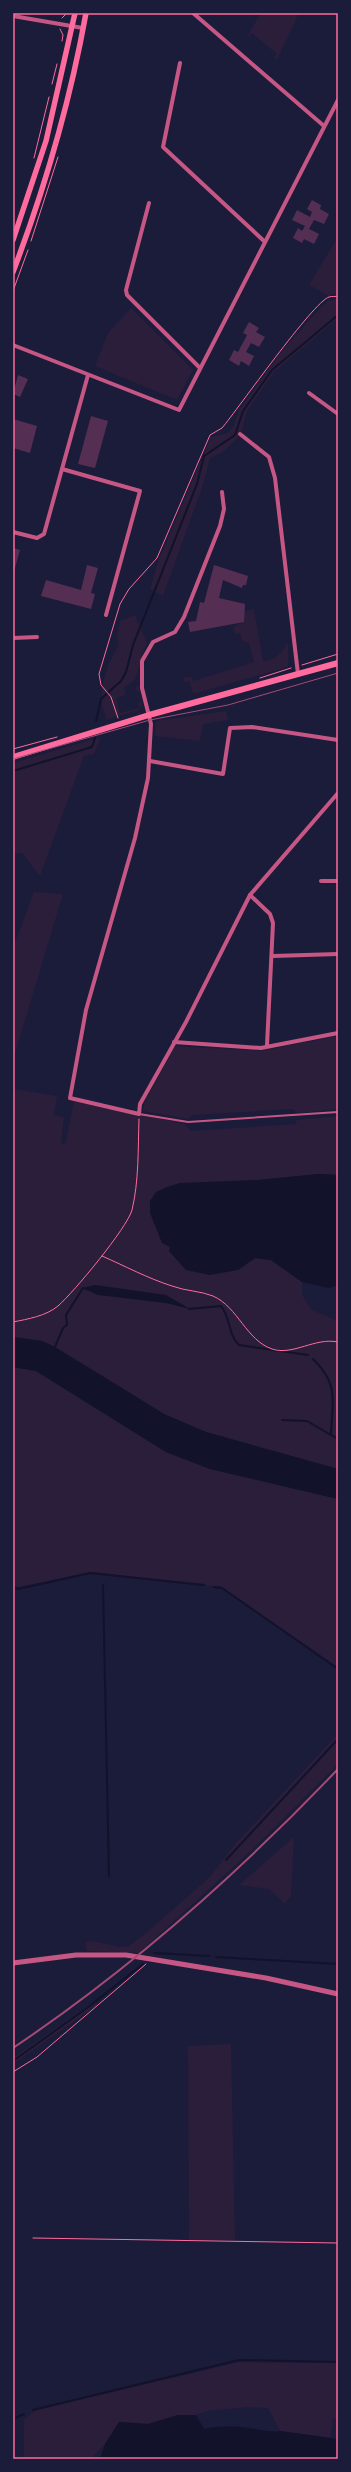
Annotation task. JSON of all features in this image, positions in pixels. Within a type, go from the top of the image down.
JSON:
[{"type":"main road","points":[[13,240],[46,141],[75,13]]},
{"type":"main road","points":[[13,272],[50,170],[84,28],[86,13]]},
{"type":"main road","points":[[13,757],[149,715],[338,663]]},
{"type":"street","points":[[193,13],[324,126]]},
{"type":"street","points":[[13,16],[84,28]]},
{"type":"street","points":[[180,63],[163,147],[264,241]]},
{"type":"street","points":[[13,345],[179,410],[264,241],[338,100]]},
{"type":"street","points":[[149,203],[126,290],[127,295],[200,368]]},
{"type":"street","points":[[13,532],[37,538],[44,534],[88,375]]},
{"type":"street","points":[[309,393],[338,414]]},
{"type":"street","points":[[240,434],[269,457],[275,478],[298,674]]},
{"type":"street","points":[[62,468],[140,491],[106,615]]},
{"type":"street","points":[[222,492],[224,508],[220,526],[184,617],[175,632],[153,642],[142,661],[142,688],[149,715],[150,761],[148,778],[135,838],[80,1034],[70,1098],[139,1114],[140,1104],[186,1022],[250,895],[338,793]]},
{"type":"street","points":[[13,638],[37,637]]},
{"type":"street","points":[[150,761],[224,774],[230,728],[252,727],[338,740]]},
{"type":"street","points":[[321,881],[338,881]]},
{"type":"street","points":[[250,895],[270,914],[273,923],[273,956],[267,1045]]},
{"type":"street","points":[[273,956],[338,954]]},
{"type":"street","points":[[174,1042],[261,1048],[267,1045],[338,1033]]},
{"type":"street","points":[[13,1963],[59,1957],[121,1955],[266,1978],[338,1994]]},
{"type":"lane","points":[[139,1114],[188,1122],[338,1112]]},
{"type":"path","points":[[62,42],[61,23],[62,18],[66,13]]},
{"type":"path","points":[[52,86],[57,62]]},
{"type":"path","points":[[33,160],[51,92]]},
{"type":"path","points":[[118,718],[111,697],[104,690],[100,674],[120,604],[129,589],[157,558],[210,435],[222,428],[280,351],[320,304],[328,297],[338,296]]},
{"type":"path","points":[[257,679],[338,654]]},
{"type":"path","points":[[13,1322],[33,1318],[58,1306],[116,1238],[132,1211],[135,1193],[139,1114]]},
{"type":"path","points":[[102,1256],[134,1272],[173,1287],[213,1296],[225,1304],[256,1340],[272,1349],[285,1350],[317,1341],[338,1342]]},
{"type":"path","points":[[13,2072],[38,2057],[152,1960]]},
{"type":"path","points":[[33,2238],[338,2243]]},
{"type":"shaded area","points":[[267,13],[299,13],[277,60],[274,58],[277,54],[252,33],[249,36],[248,35],[260,14],[267,15]]},
{"type":"shaded area","points":[[338,237],[338,293],[329,296],[309,285]]},
{"type":"shaded area","points":[[338,298],[338,318],[274,372],[247,411],[242,431],[237,439],[223,452],[210,458],[202,488],[163,596],[150,589],[159,559],[211,437],[228,433],[234,425],[239,410],[281,352],[321,307],[328,301]]},
{"type":"shaded area","points":[[131,308],[193,370],[177,400],[95,366],[108,333]]},
{"type":"shaded area","points":[[254,609],[263,661],[275,658],[284,649],[288,642],[288,667],[193,694],[189,681],[184,682],[183,678],[191,676],[193,681],[254,662],[249,643],[242,641],[240,633],[235,634],[233,627],[244,622],[243,612]]},
{"type":"shaded area","points":[[135,615],[147,643],[137,675],[130,684],[124,687],[126,695],[116,698],[120,713],[139,708],[138,703],[141,702],[139,692],[135,689],[138,684],[142,703],[139,710],[106,720],[102,705],[102,690],[105,674],[111,659],[119,646],[117,636],[120,621]]},
{"type":"shaded area","points":[[226,711],[228,720],[203,724],[200,741],[155,736],[156,721]]},
{"type":"shaded area","points":[[101,737],[94,754],[84,756],[40,876],[22,853],[13,854],[13,763]]},
{"type":"shaded area","points":[[34,892],[63,894],[13,1060],[13,948]]},
{"type":"shaded area","points":[[338,1036],[338,1109],[298,1113],[292,1109],[193,1115],[188,1119],[143,1111],[144,1103],[175,1046],[261,1051]]},
{"type":"shaded area","points":[[13,1089],[57,1096],[54,1115],[64,1117],[61,1143],[65,1145],[74,1101],[185,1124],[191,1131],[295,1124],[297,1120],[338,1116],[338,1175],[318,1174],[258,1180],[150,1213],[156,1225],[238,1270],[255,1258],[271,1260],[302,1282],[302,1295],[312,1310],[338,1321],[338,1437],[336,1439],[338,1469],[206,1432],[164,1414],[55,1347],[42,1341],[13,1337]]},
{"type":"shaded area","points":[[318,1174],[338,1175],[338,1285],[329,1288],[302,1282],[271,1260],[255,1258],[238,1270],[210,1275],[186,1270],[169,1251],[170,1247],[162,1243],[150,1213],[150,1201],[156,1192],[180,1183],[258,1180]]},
{"type":"shaded area","points":[[95,1285],[166,1295],[190,1309],[166,1303],[98,1295],[82,1288]]},
{"type":"shaded area","points":[[13,1337],[42,1341],[55,1347],[164,1414],[206,1432],[338,1469],[338,1499],[210,1469],[166,1452],[36,1371],[13,1367]]},
{"type":"shaded area","points":[[13,1367],[36,1371],[166,1452],[210,1469],[338,1499],[338,1667],[221,1587],[92,1572],[18,1587],[13,1586]]},
{"type":"shaded area","points":[[338,1734],[338,1764],[251,1851],[139,1953],[86,1951],[86,1942],[92,1941],[119,1947],[129,1946],[146,1933],[210,1877],[236,1843]]},
{"type":"shaded area","points":[[294,1837],[291,1896],[285,1904],[269,1889],[239,1885]]},
{"type":"shaded area","points":[[94,2001],[97,2005],[13,2064],[13,2058]]},
{"type":"shaded area","points":[[231,2044],[235,2240],[189,2240],[188,2046]]},
{"type":"shaded area","points":[[239,2362],[338,2363],[338,2420],[333,2419],[330,2438],[280,2431],[268,2408],[248,2407],[207,2411],[196,2415],[178,2415],[148,2424],[119,2422],[105,2444],[91,2459],[24,2459],[24,2420],[36,2410]]},
{"type":"shaded area","points":[[178,2415],[196,2415],[204,2429],[221,2427],[253,2428],[338,2439],[338,2459],[100,2459],[105,2444],[119,2422],[148,2424]]},
{"type":"building","points":[[312,200],[321,205],[320,209],[329,214],[324,224],[314,220],[309,229],[319,234],[314,244],[304,239],[302,243],[293,238],[298,228],[302,231],[305,226],[292,220],[297,210],[310,217],[312,212],[307,209]]},
{"type":"building","points":[[249,322],[259,328],[256,332],[265,337],[259,347],[251,343],[246,352],[254,356],[249,366],[241,361],[239,366],[229,360],[234,350],[238,352],[247,335],[243,333]]},
{"type":"building","points":[[18,375],[28,379],[20,397],[13,394]]},
{"type":"building","points":[[91,416],[108,421],[95,468],[78,464]]},
{"type":"building","points":[[13,419],[37,426],[30,453],[13,448]]},
{"type":"building","points":[[13,548],[20,550],[13,575]]},
{"type":"building","points":[[87,565],[98,568],[91,593],[95,594],[91,609],[41,596],[46,580],[81,590]]},
{"type":"building","points":[[214,565],[248,576],[246,585],[243,585],[242,588],[223,580],[219,598],[245,604],[244,622],[190,632],[188,622],[196,621],[200,602],[204,603]]},
{"type":"waterway","points":[[96,721],[101,699],[121,681],[126,672],[133,645],[197,484],[204,456],[235,435],[243,411],[272,370],[338,315]]},
{"type":"waterway","points":[[13,771],[92,747],[95,738]]},
{"type":"waterway","points":[[55,1347],[63,1328],[67,1325],[66,1315],[83,1288]]},
{"type":"waterway","points":[[189,1309],[221,1306],[235,1341],[239,1345],[308,1355]]},
{"type":"waterway","points":[[313,1359],[322,1368],[331,1386],[333,1403],[331,1435],[338,1439]]},
{"type":"waterway","points":[[282,1420],[307,1421],[331,1435]]},
{"type":"waterway","points":[[13,1587],[18,1589],[90,1573],[204,1585]]},
{"type":"waterway","points":[[103,1585],[109,1876]]},
{"type":"waterway","points":[[214,1587],[222,1588],[338,1669]]},
{"type":"waterway","points":[[226,1860],[338,1739]]},
{"type":"waterway","points":[[154,1953],[209,1956]]},
{"type":"waterway","points":[[216,1957],[338,1964]]},
{"type":"waterway","points":[[13,2061],[91,2005],[143,1964]]},
{"type":"waterway","points":[[33,2410],[239,2360],[338,2362]]},
{"type":"waterway","points":[[13,2419],[24,2414]]},
{"type":"tram line","points":[[13,759],[150,720],[228,705],[338,673]]},
{"type":"railway","points":[[13,2048],[100,1985],[183,1918],[262,1845],[338,1769]]}]
